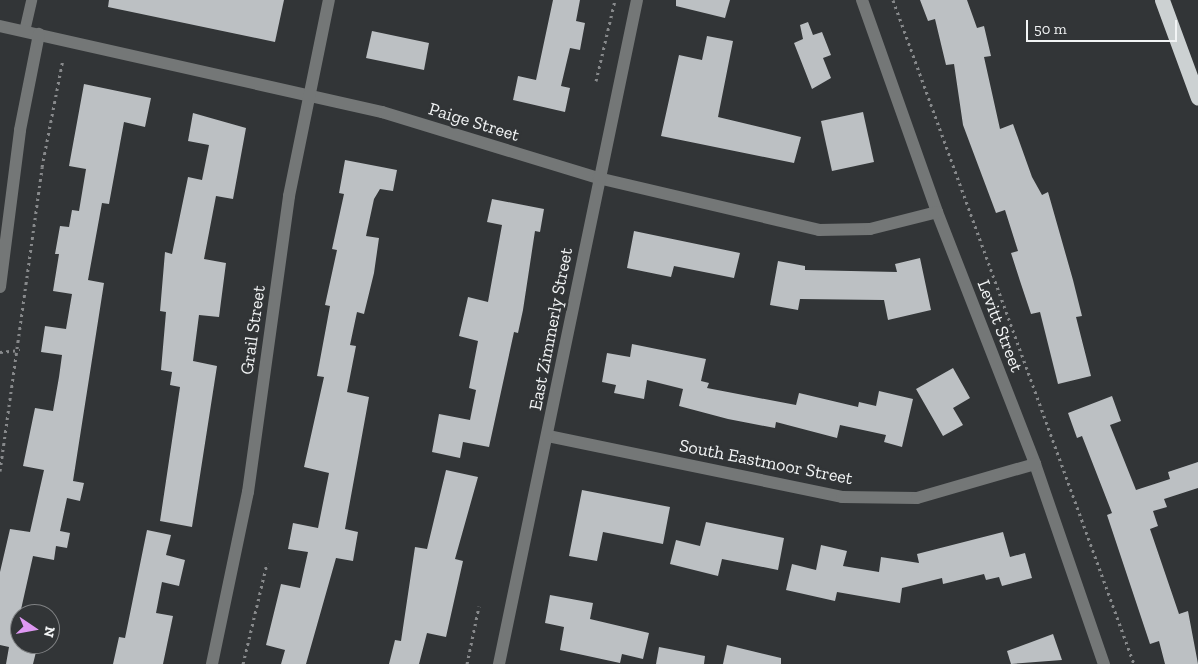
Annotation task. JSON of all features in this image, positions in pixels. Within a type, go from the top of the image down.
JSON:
[{"type":"highway","points":[[1162,0],[1198,98]]},
{"type":"street","name":"Grail Street","points":[[212,664],[248,492],[289,196],[329,0]]},
{"type":"street","name":"East Zimmerly Street","points":[[499,664],[548,436],[598,178],[637,0]]},
{"type":"street","name":"Levitt Street","points":[[862,0],[937,212],[1035,464],[1104,664]]},
{"type":"street","name":"Paige Street","points":[[0,26],[382,112],[598,178],[819,230],[870,229],[937,212]]},
{"type":"street","points":[[0,287],[20,130],[39,34]]},
{"type":"street","name":"South Eastmoor Street","points":[[548,436],[842,497],[917,498],[1035,464]]},
{"type":"lane","points":[[24,31],[31,0]]},
{"type":"path","points":[[596,81],[614,0]]},
{"type":"path","points":[[893,0],[1134,664]]},
{"type":"path","points":[[0,471],[20,350],[40,176],[63,59]]},
{"type":"path","points":[[0,352],[20,350]]},
{"type":"path","points":[[243,664],[267,563]]},
{"type":"path","points":[[467,664],[479,606]]},
{"type":"building","points":[[109,0],[284,0],[275,42],[108,7]]},
{"type":"building","points":[[553,0],[580,0],[576,21],[585,23],[580,50],[570,48],[561,86],[570,88],[565,112],[513,100],[518,76],[536,80]]},
{"type":"building","points":[[676,0],[730,0],[725,18],[676,6]]},
{"type":"building","points":[[920,0],[967,0],[977,28],[984,26],[991,56],[984,57],[1000,129],[1013,124],[1032,177],[1042,195],[1048,192],[1082,316],[1076,317],[1091,376],[1058,384],[1040,312],[1031,314],[1011,253],[1018,251],[1005,210],[996,213],[963,125],[954,64],[946,65],[935,19],[928,21]]},
{"type":"building","points":[[808,22],[813,35],[822,32],[831,55],[823,58],[831,78],[812,89],[794,43],[803,39],[800,25]]},
{"type":"building","points":[[372,31],[429,43],[424,70],[366,58]]},
{"type":"building","points":[[707,36],[733,41],[718,117],[801,137],[794,163],[661,136],[679,55],[702,60]]},
{"type":"building","points":[[84,84],[151,98],[145,127],[124,122],[109,204],[102,203],[88,280],[104,283],[73,481],[84,483],[80,501],[67,498],[60,531],[70,533],[67,548],[56,546],[54,560],[33,556],[22,604],[10,604],[10,654],[36,654],[33,664],[6,664],[9,647],[0,645],[0,572],[10,529],[30,532],[44,470],[23,466],[35,408],[53,411],[62,355],[41,352],[45,326],[66,329],[72,294],[53,291],[59,254],[55,254],[60,226],[69,227],[72,210],[79,211],[86,169],[69,166]]},
{"type":"building","points":[[863,112],[874,162],[832,171],[821,121]]},
{"type":"building","points":[[193,113],[246,128],[233,199],[216,196],[204,259],[226,263],[219,317],[199,315],[193,361],[217,366],[192,527],[160,521],[180,387],[170,385],[172,372],[161,370],[166,312],[160,311],[165,252],[172,254],[188,177],[202,180],[209,145],[188,141]]},
{"type":"building","points":[[345,160],[397,170],[393,191],[380,189],[374,199],[366,236],[379,238],[374,273],[364,314],[357,312],[350,345],[356,346],[347,392],[369,397],[345,529],[358,532],[353,561],[336,558],[306,664],[281,664],[285,650],[266,645],[281,584],[300,588],[308,552],[288,549],[293,523],[318,528],[329,473],[304,467],[324,377],[317,376],[330,306],[325,305],[337,250],[332,249],[344,194],[339,193]]},
{"type":"building","points":[[492,199],[544,209],[540,232],[535,231],[523,310],[518,333],[514,332],[489,447],[463,442],[460,458],[432,452],[439,414],[470,420],[476,390],[469,388],[478,341],[459,336],[468,297],[488,302],[502,225],[487,222]]},
{"type":"building","points":[[634,231],[740,253],[734,278],[674,266],[671,277],[627,268]]},
{"type":"building","points":[[920,258],[931,310],[888,320],[884,300],[800,299],[798,310],[770,305],[778,261],[805,266],[805,270],[897,272],[895,264]]},
{"type":"building","points":[[632,344],[706,359],[701,381],[709,383],[707,388],[796,405],[799,393],[858,407],[859,402],[876,406],[879,391],[913,399],[902,447],[884,442],[886,435],[840,425],[837,438],[776,422],[775,428],[728,419],[679,406],[683,389],[647,380],[644,399],[614,393],[616,385],[602,382],[607,353],[630,357]]},
{"type":"building","points":[[953,368],[970,398],[953,408],[963,425],[943,436],[916,389]]},
{"type":"building","points":[[1112,396],[1121,421],[1110,425],[1136,490],[1170,479],[1168,472],[1198,462],[1198,488],[1164,499],[1167,507],[1153,511],[1158,526],[1150,529],[1179,614],[1188,611],[1198,664],[1165,664],[1159,641],[1150,644],[1107,515],[1112,513],[1082,436],[1077,438],[1068,413]]},
{"type":"building","points":[[446,470],[478,477],[455,559],[463,561],[446,637],[427,633],[419,664],[389,664],[395,640],[401,641],[415,547],[427,549]]},
{"type":"building","points":[[582,490],[670,507],[663,544],[603,532],[597,561],[569,556]]},
{"type":"building","points":[[706,522],[784,538],[778,570],[722,559],[718,576],[670,564],[676,540],[700,546]]},
{"type":"building","points":[[147,530],[171,535],[166,555],[185,560],[179,586],[162,582],[156,613],[173,616],[163,664],[113,664],[119,637],[125,638]]},
{"type":"building","points":[[1003,532],[1010,557],[1025,553],[1032,578],[1002,586],[999,577],[986,580],[984,574],[943,584],[942,578],[902,588],[900,603],[837,592],[835,601],[786,590],[792,564],[816,570],[821,545],[847,551],[843,566],[879,572],[881,557],[919,563],[917,554]]},
{"type":"building","points":[[550,595],[593,603],[590,619],[649,633],[643,659],[622,654],[620,663],[560,650],[564,627],[545,623]]},
{"type":"building","points":[[1053,634],[1062,660],[1011,664],[1007,651]]},
{"type":"building","points":[[727,645],[781,658],[781,664],[723,664]]},
{"type":"building","points":[[659,647],[705,656],[704,664],[656,664]]}]
